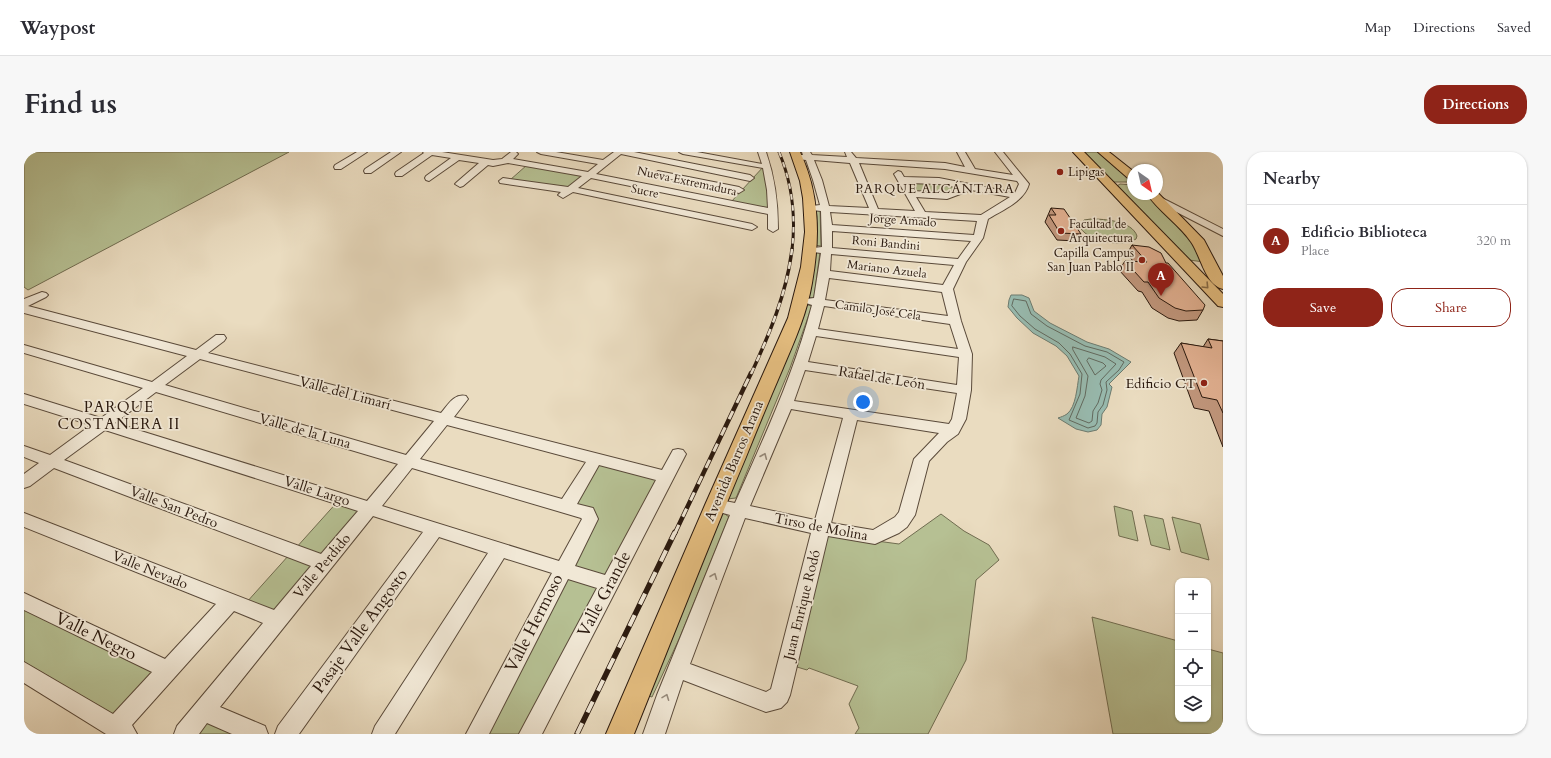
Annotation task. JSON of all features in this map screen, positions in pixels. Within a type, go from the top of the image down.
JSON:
[{"type":"main road","points":[[1078,152],[1223,303]]},
{"type":"main road","points":[[1103,152],[1127,172]]},
{"type":"main road","name":"Avenida Barros Arana","points":[[620,734],[715,505],[796,318],[801,300],[818,208],[812,180],[802,155]]},
{"type":"main road","points":[[1110,186],[1116,182],[1127,183]]},
{"type":"main road","points":[[1159,200],[1197,240],[1215,276],[1223,285]]},
{"type":"main road","points":[[1170,248],[1179,252],[1189,262],[1210,264]]},
{"type":"street","points":[[338,168],[363,152]]},
{"type":"street","points":[[368,171],[397,152]]},
{"type":"street","name":"Nueva Extremadura","points":[[427,152],[486,162],[499,162],[507,160],[525,163],[660,188],[767,211]]},
{"type":"street","points":[[399,174],[430,152]]},
{"type":"street","points":[[507,160],[517,152]]},
{"type":"street","points":[[541,152],[605,163]]},
{"type":"street","points":[[568,191],[620,152],[750,178]]},
{"type":"street","points":[[683,152],[762,157]]},
{"type":"street","points":[[847,152],[853,160],[875,212]]},
{"type":"street","points":[[883,152],[911,194],[922,215]]},
{"type":"street","points":[[961,152],[971,170]]},
{"type":"street","points":[[818,208],[983,218],[1018,196],[1024,189],[1024,184],[999,152]]},
{"type":"street","points":[[802,155],[945,166],[1019,179]]},
{"type":"street","points":[[429,178],[458,157]]},
{"type":"street","points":[[714,218],[750,178],[762,157]]},
{"type":"street","points":[[762,157],[772,180],[773,229]]},
{"type":"street","points":[[460,184],[486,162]]},
{"type":"street","name":"Sucre","points":[[525,163],[503,181],[568,191],[714,218],[752,227]]},
{"type":"street","points":[[658,174],[739,190]]},
{"type":"street","points":[[660,188],[673,178]]},
{"type":"street","points":[[902,180],[939,182],[1018,196]]},
{"type":"street","points":[[911,194],[947,196],[970,187]]},
{"type":"street","points":[[1161,200],[1223,233]]},
{"type":"street","name":"Avenida Barros Arana","points":[[654,734],[740,511],[785,404],[812,332],[820,302],[827,250],[827,228],[818,208]]},
{"type":"street","points":[[1172,213],[1190,215]]},
{"type":"street","points":[[947,289],[961,262],[978,238],[983,218]]},
{"type":"street","name":"Jorge Amado","points":[[827,228],[978,238]]},
{"type":"street","name":"Roni Bandini","points":[[810,249],[961,262]]},
{"type":"street","name":"Mariano Azuela","points":[[824,274],[947,289]]},
{"type":"street","name":"Tirso de Molina","points":[[715,505],[821,528],[875,537],[893,528],[907,515],[922,459],[942,438],[953,430],[959,419],[964,390],[966,354],[955,321],[947,289]]},
{"type":"street","points":[[24,304],[42,295]]},
{"type":"street","name":"Camilo José Cela","points":[[801,300],[955,321]]},
{"type":"street","name":"Valle del Limarí","points":[[24,309],[666,477]]},
{"type":"street","points":[[812,332],[966,354]]},
{"type":"street","points":[[24,482],[199,355],[220,338]]},
{"type":"street","name":"Valle de la Luna","points":[[24,349],[587,514]]},
{"type":"street","name":"Rafael de León","points":[[800,365],[964,390]]},
{"type":"street","name":"Valle Perdido","points":[[185,734],[277,620],[446,419],[461,399]]},
{"type":"street","name":"Valle Largo","points":[[24,400],[609,584]]},
{"type":"street","points":[[785,404],[953,430]]},
{"type":"street","name":"Juan Enrique Rodó","points":[[678,669],[766,702],[774,701],[780,695],[851,414]]},
{"type":"street","name":"Valle San Pedro","points":[[24,451],[324,563]]},
{"type":"street","name":"Valle Grande","points":[[530,734],[678,454]]},
{"type":"street","points":[[566,507],[596,458]]},
{"type":"street","name":"Valle Hermoso","points":[[477,734],[562,569],[590,519],[587,514]]},
{"type":"street","name":"Valle Nevado","points":[[24,520],[277,620]]},
{"type":"street","name":"Pasaje Valle Angosto","points":[[286,734],[435,529]]},
{"type":"street","points":[[383,734],[500,549]]},
{"type":"street","name":"Valle Negro","points":[[24,601],[168,670]]},
{"type":"street","points":[[24,672],[120,731],[168,670],[231,602]]},
{"type":"street","points":[[203,711],[257,734]]},
{"type":"green space","points":[[24,152],[289,152],[28,290],[24,287]]},
{"type":"green space","points":[[1081,152],[1101,152],[1127,173],[1127,182],[1109,182]]},
{"type":"green space","points":[[527,165],[583,175],[584,177],[569,187],[510,180]]},
{"type":"green space","points":[[764,166],[771,210],[731,202]]},
{"type":"green space","name":"PARQUE ALCÁNTARA","points":[[906,182],[940,183],[963,187],[948,193],[915,193]]},
{"type":"green space","points":[[1120,184],[1127,185],[1127,196],[1117,186]]},
{"type":"green space","points":[[1131,200],[1154,200],[1188,234],[1204,262],[1189,260]]},
{"type":"green space","points":[[814,209],[820,209],[821,246],[814,245]]},
{"type":"green space","points":[[1084,220],[1110,220],[1124,224],[1134,231],[1137,236],[1136,239],[1130,242],[1114,243],[1096,239],[1082,231],[1079,225]]},
{"type":"green space","points":[[811,252],[820,252],[814,298],[805,297]]},
{"type":"green space","points":[[804,304],[812,306],[790,368],[736,498],[727,499]]},
{"type":"green space","points":[[598,458],[663,476],[608,577],[569,564],[594,519],[572,503]]},
{"type":"green space","points":[[339,500],[365,509],[323,559],[295,549]]},
{"type":"green space","points":[[1114,506],[1132,511],[1138,541],[1119,536]]},
{"type":"green space","points":[[722,512],[729,517],[680,637],[652,697],[642,694]]},
{"type":"green space","points":[[941,514],[964,531],[989,545],[999,560],[976,580],[966,660],[928,734],[855,734],[859,728],[849,704],[858,686],[809,668],[807,670],[797,667],[825,534],[899,544]]},
{"type":"green space","points":[[1144,515],[1163,519],[1170,550],[1151,545]]},
{"type":"green space","points":[[1172,517],[1200,524],[1209,560],[1181,552]]},
{"type":"green space","points":[[289,555],[318,566],[276,615],[246,603]]},
{"type":"green space","points":[[566,570],[606,583],[526,734],[484,734]]},
{"type":"green space","points":[[24,605],[161,672],[120,718],[24,662]]},
{"type":"green space","points":[[1092,617],[1175,640],[1175,722],[1211,722],[1211,650],[1223,653],[1223,734],[1113,734]]},
{"type":"green space","points":[[203,717],[242,734],[189,734]]},
{"type":"water","points":[[1011,295],[1022,295],[1029,298],[1034,311],[1050,323],[1087,342],[1109,349],[1131,362],[1109,384],[1112,387],[1107,407],[1102,414],[1101,425],[1097,430],[1088,432],[1076,429],[1058,418],[1067,414],[1072,407],[1076,396],[1079,376],[1067,356],[1056,346],[1033,333],[1017,318],[1008,307]]},
{"type":"building","points":[[1051,208],[1064,209],[1081,234],[1060,233],[1049,215],[1056,215]]},
{"type":"building","points":[[1132,245],[1149,247],[1161,253],[1166,263],[1168,263],[1205,305],[1203,310],[1186,311],[1175,308],[1159,298],[1148,282],[1144,282],[1125,261],[1147,262]]},
{"type":"building","name":"Edificio CT","points":[[1208,339],[1223,341],[1223,413],[1217,400],[1202,397],[1181,343],[1212,348]]},
{"type":"railway","points":[[779,152],[787,176],[792,200],[792,250]]},
{"type":"railway","points":[[751,374],[771,329],[782,298],[790,265],[792,249]]},
{"type":"railway","points":[[675,533],[751,373]]},
{"type":"railway","points":[[577,734],[675,532]]},
{"type":"place","name":"Lipigas","points":[[1060,172]]},
{"type":"place","name":"Facultad de Arquitectura","points":[[1061,231]]},
{"type":"place","name":"Capilla Campus San Juan Pablo II","points":[[1142,260]]},
{"type":"place","name":"Edificio Biblioteca","points":[[1161,296]]},
{"type":"place","name":"Edificio CT","points":[[1204,383]]},
{"type":"district","name":"PARQUE ALCÁNTARA","points":[[935,189]]},
{"type":"district","name":"PARQUE COSTANERA II","points":[[119,416]]}]
